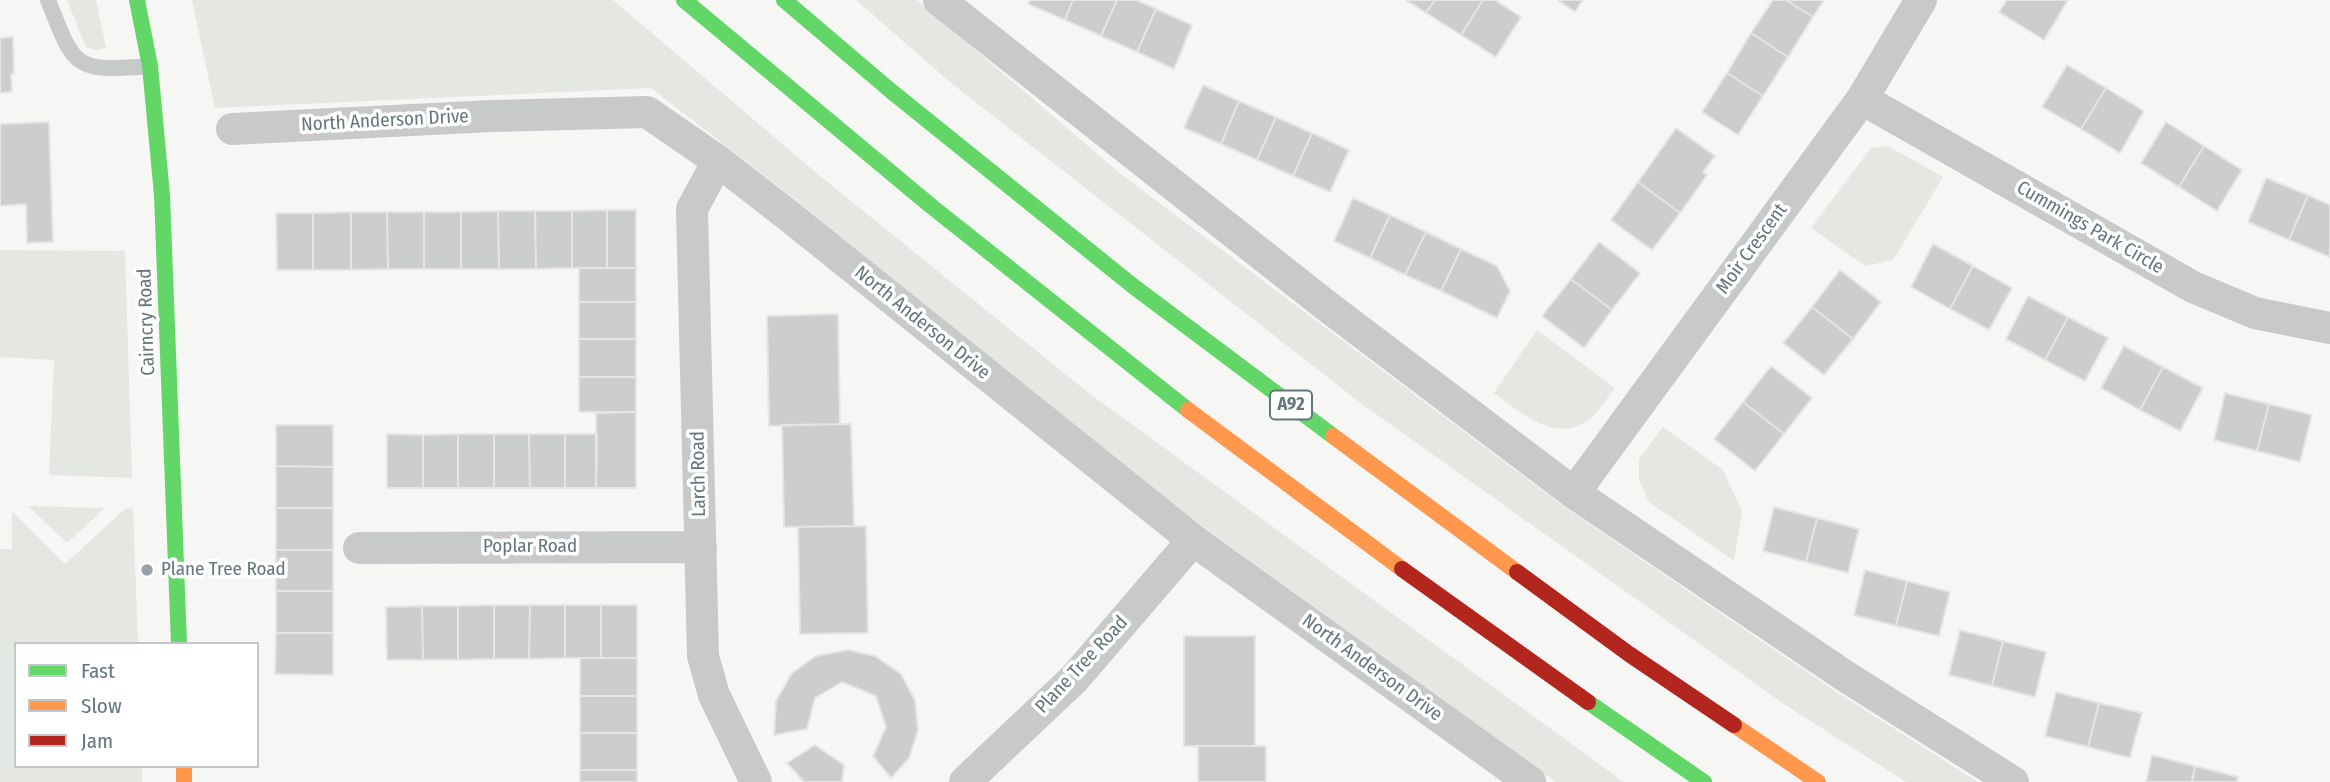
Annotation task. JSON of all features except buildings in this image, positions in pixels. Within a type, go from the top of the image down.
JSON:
[{"type":"main road","name":"Cairncry Road","points":[[137,0],[150,66],[163,207],[179,642]]},
{"type":"main road","points":[[684,0],[850,141],[1138,371],[1343,525],[1704,782]]},
{"type":"main road","name":"A92","points":[[784,0],[891,91],[1133,286],[1368,463],[1629,654],[1818,782]]},
{"type":"street","points":[[939,0],[1328,307],[1574,493],[1845,676],[2013,782]]},
{"type":"street","name":"Moir Crescent","points":[[1574,493],[1862,99],[1922,0]]},
{"type":"street","name":"Cummings Park Circle","points":[[1862,99],[2193,287],[2255,313],[2330,328]]},
{"type":"street","name":"North Anderson Drive","points":[[232,129],[492,116],[647,112],[718,161],[1193,540],[1530,782]]},
{"type":"street","name":"Larch Road","points":[[718,161],[692,209],[704,656],[714,695],[756,782]]},
{"type":"street","name":"Plane Tree Road","points":[[965,782],[1075,678],[1193,540]]},
{"type":"street","name":"Poplar Road","points":[[359,548],[701,547]]},
{"type":"lane","points":[[48,0],[67,48],[86,66],[109,69],[150,66]]},
{"type":"shaded area","points":[[67,0],[96,0],[106,48],[97,50],[86,47]]},
{"type":"shaded area","points":[[192,0],[613,0],[820,176],[1090,394],[1624,782],[1556,782],[1133,476],[801,204],[651,88],[215,108]]},
{"type":"shaded area","points":[[856,0],[917,0],[1122,175],[1563,506],[1835,691],[1978,782],[1906,782],[1784,704],[1363,405],[951,83]]},
{"type":"shaded area","points":[[1888,146],[1943,177],[1893,260],[1865,266],[1811,228],[1871,148]]},
{"type":"shaded area","points":[[0,250],[125,251],[132,478],[49,475],[54,360],[0,357]]},
{"type":"shaded area","points":[[1537,330],[1615,388],[1594,415],[1578,426],[1565,429],[1540,424],[1494,393]]},
{"type":"shaded area","points":[[1663,427],[1723,470],[1742,511],[1734,561],[1649,502],[1639,480],[1639,459]]},
{"type":"shaded area","points":[[28,506],[105,508],[67,543]]},
{"type":"shaded area","points":[[126,508],[133,509],[138,642],[14,642],[14,768],[142,768],[142,782],[0,782],[0,549],[12,549],[12,511],[65,564]]},
{"type":"traffic: fast","points":[[137,0],[150,66],[162,195],[179,642]]},
{"type":"traffic: fast","points":[[684,0],[931,206],[1188,410]]},
{"type":"traffic: fast","points":[[784,0],[891,91],[1133,286],[1333,436]]},
{"type":"traffic: fast","points":[[1588,702],[1704,782]]},
{"type":"traffic: slow","points":[[1188,410],[1402,569]]},
{"type":"traffic: slow","points":[[1333,436],[1517,572]]},
{"type":"traffic: slow","points":[[1734,725],[1818,782]]},
{"type":"traffic: slow","points":[[184,768],[184,782]]},
{"type":"traffic: jam","points":[[1402,569],[1588,702]]},
{"type":"traffic: jam","points":[[1517,572],[1629,654],[1734,725]]},
{"type":"place","name":"Plane Tree Road","points":[[147,570]]}]
